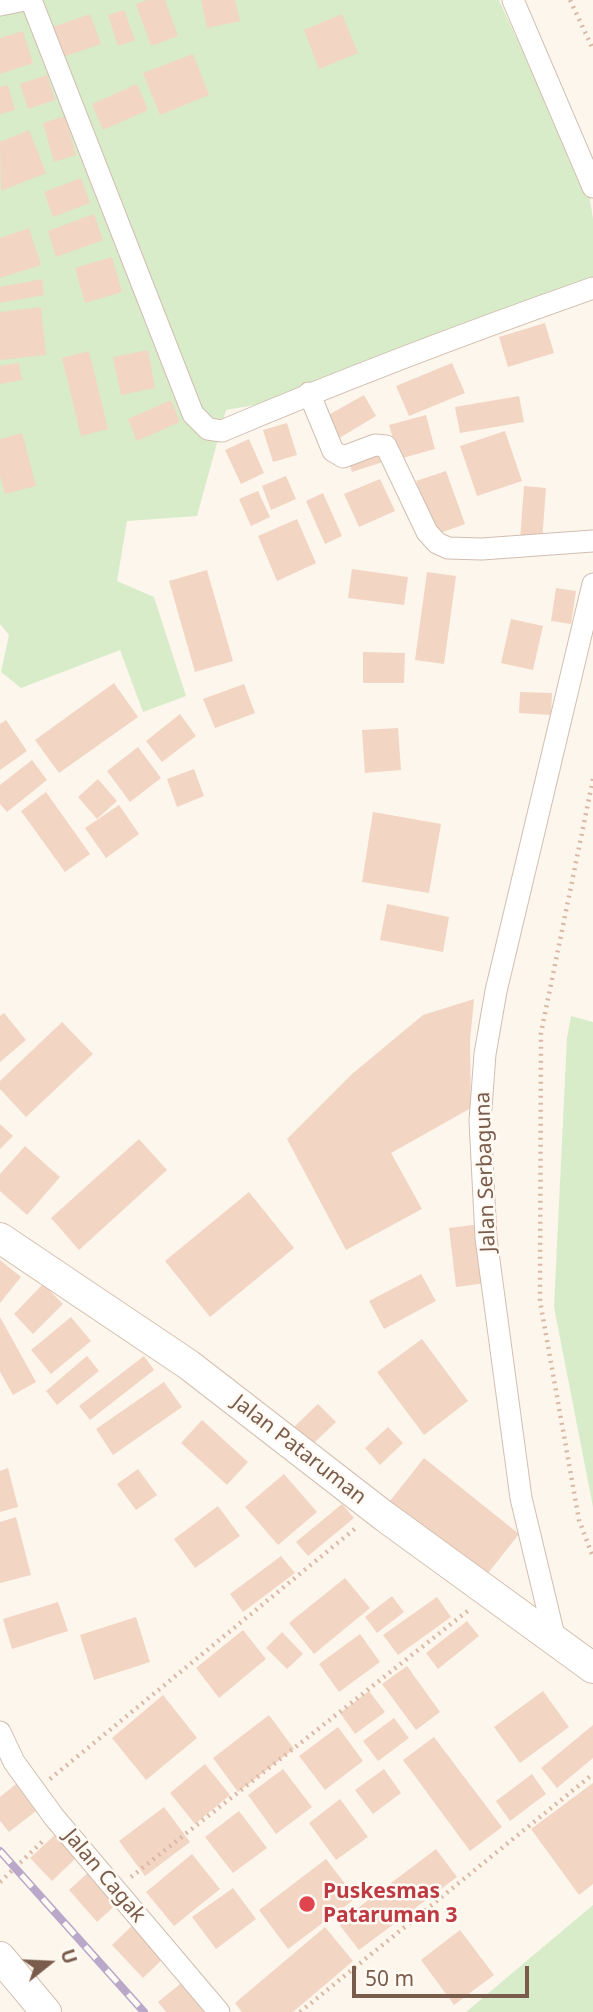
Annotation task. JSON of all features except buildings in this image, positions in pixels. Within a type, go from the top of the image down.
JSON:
[{"type":"street","points":[[0,5],[25,0]]},
{"type":"street","points":[[31,0],[192,414],[208,429],[222,431],[309,393],[449,339],[593,288]]},
{"type":"street","points":[[513,0],[593,187]]},
{"type":"street","points":[[309,393],[333,451],[343,457],[375,445],[386,446],[427,532],[437,543],[448,548],[482,549],[593,541]]},
{"type":"street","name":"Jalan Serbaguna","points":[[555,1640],[529,1536],[515,1458],[486,1238],[480,1121],[485,1054],[496,991],[593,584]]},
{"type":"street","name":"Jalan Pataruman","points":[[0,1238],[189,1365],[377,1511],[593,1668]]},
{"type":"street","name":"Jalan Cagak","points":[[0,1732],[14,1762],[35,1791],[219,2012]]},
{"type":"street","points":[[0,1957],[46,2012]]},
{"type":"path","points":[[570,0],[593,49]]},
{"type":"path","points":[[593,779],[541,1033],[540,1274],[540,1301],[579,1520],[593,1557]]},
{"type":"path","points":[[35,1791],[377,1511]]},
{"type":"path","points":[[115,1889],[490,1593]]},
{"type":"path","points":[[300,2012],[593,1774]]},
{"type":"path","points":[[0,1882],[61,1824]]},
{"type":"green space","points":[[0,0],[499,0],[589,194],[593,219],[593,285],[283,400],[226,410],[197,516],[127,521],[117,581],[154,597],[186,696],[143,712],[120,650],[21,688],[1,672],[9,635],[0,624]]},
{"type":"green space","points":[[571,1016],[593,1022],[593,1507],[554,1307],[567,1038]]},
{"type":"green space","points":[[593,1905],[593,2012],[466,2012]]},
{"type":"railway","points":[[0,1851],[144,2012]]},
{"type":"place","name":"Puskesmas Pataruman 3","points":[[307,1904]]}]
